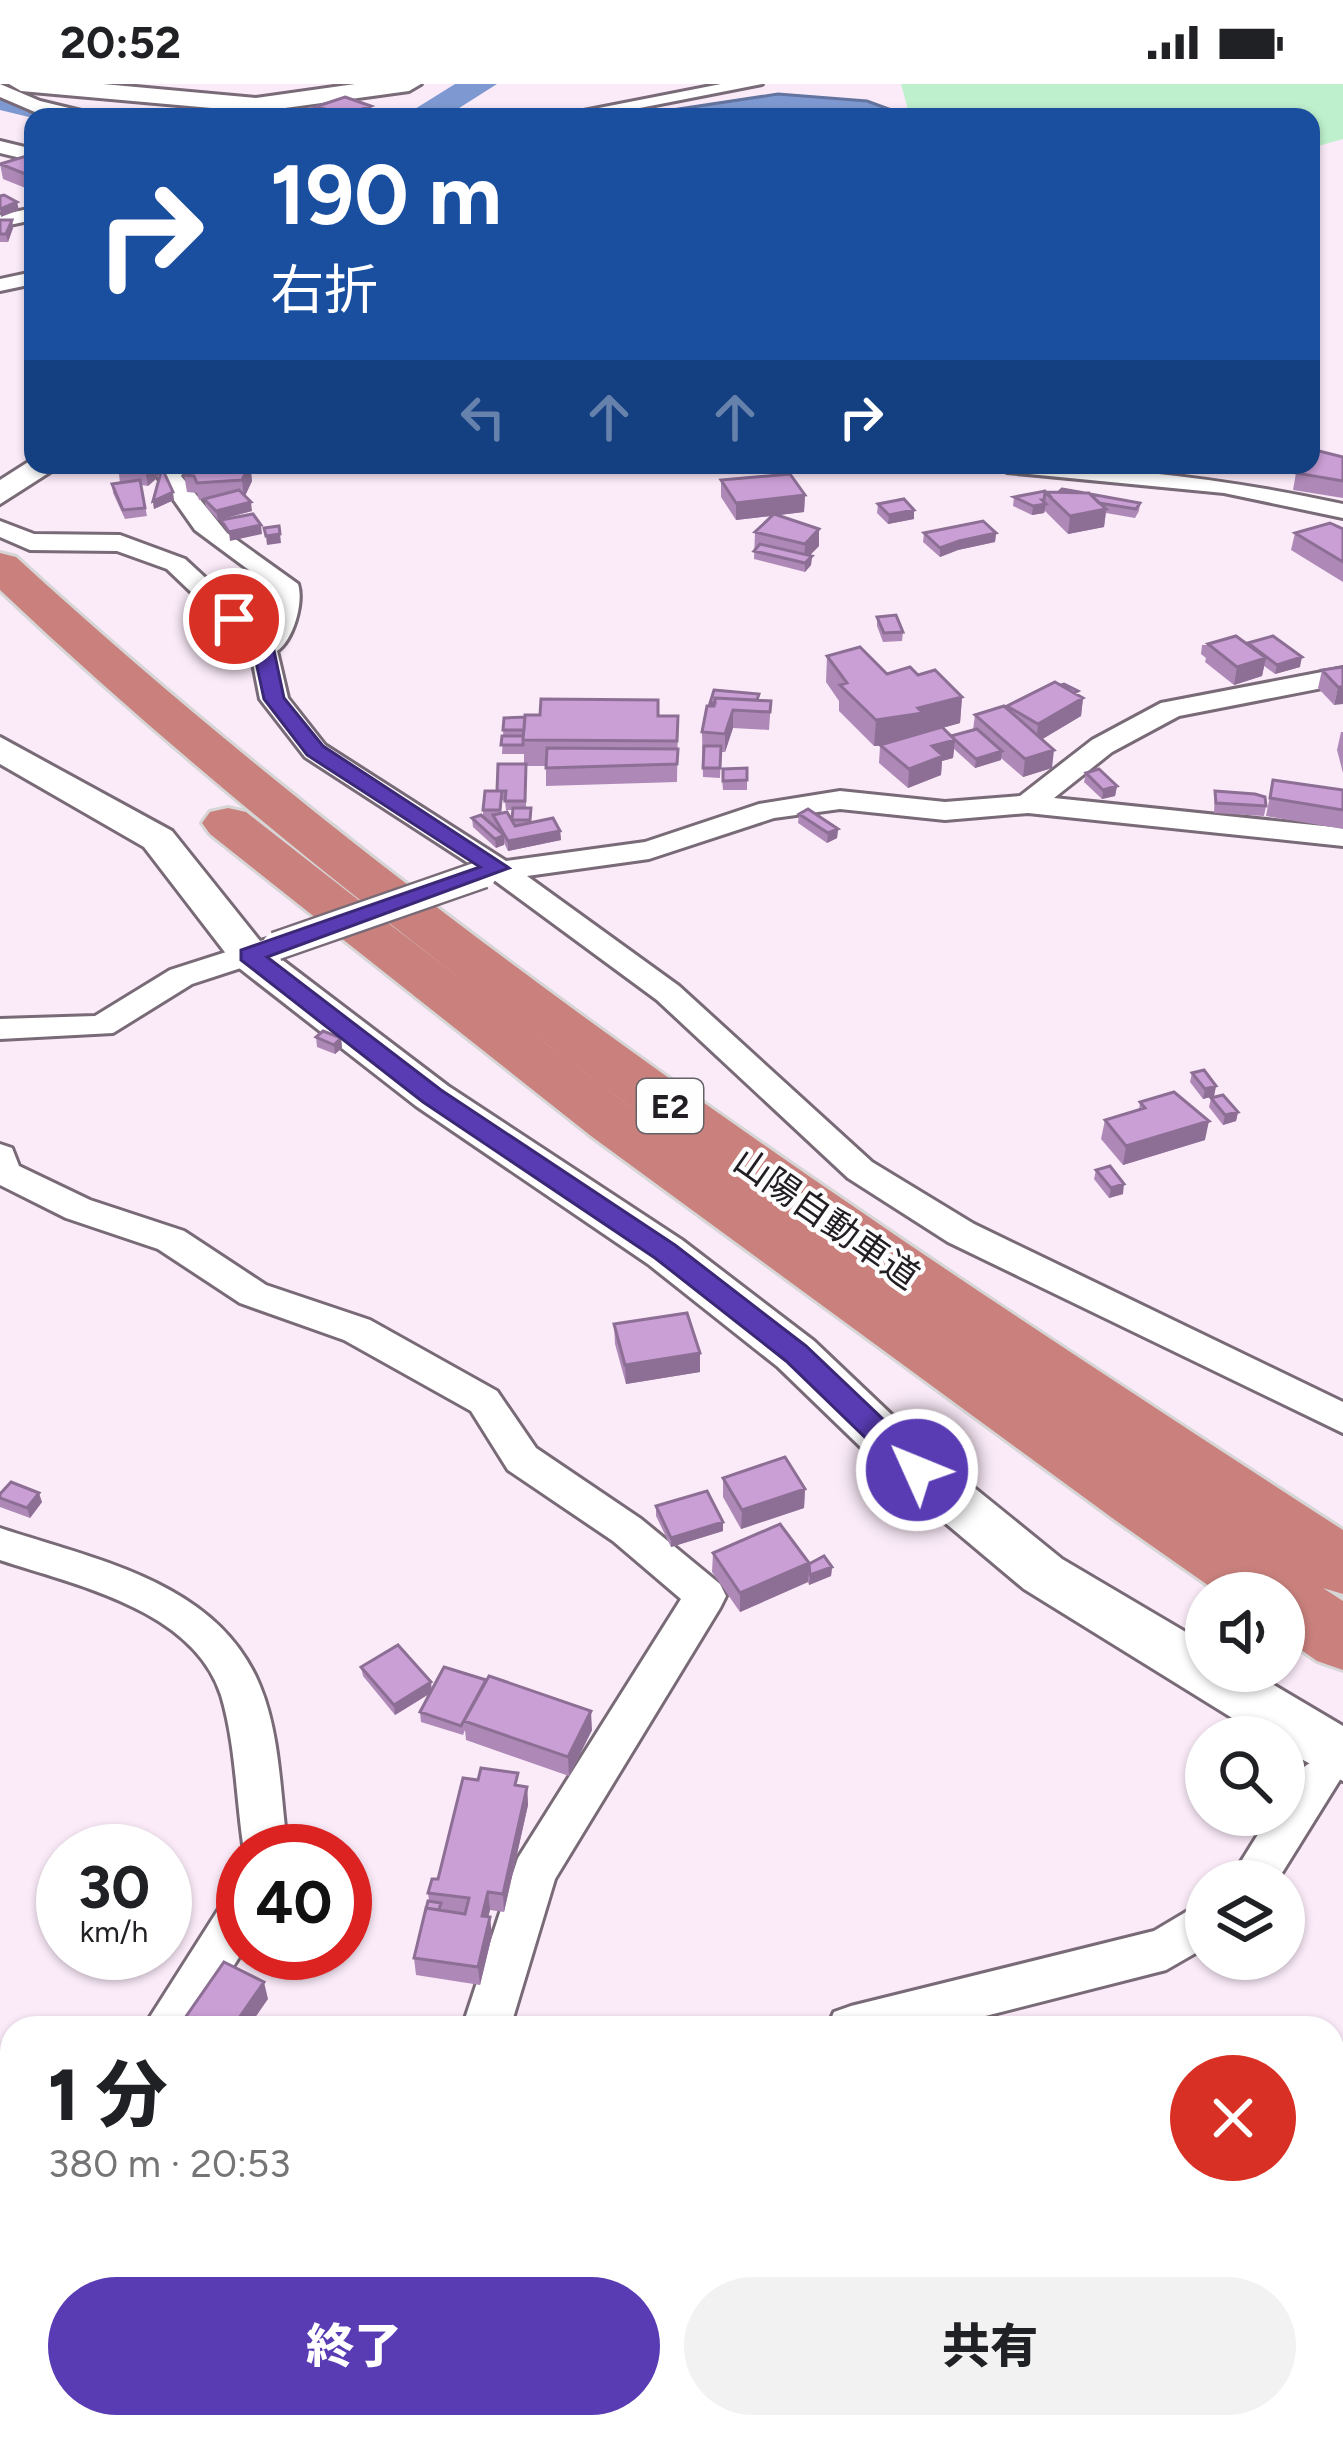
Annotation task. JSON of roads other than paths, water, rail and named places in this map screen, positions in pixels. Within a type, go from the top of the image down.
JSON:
[{"type":"highway","name":"山陽自動車道","points":[[11,594],[267,799],[714,1140],[1042,1368],[1343,1566]]},
{"type":"highway","name":"山陽自動車道","points":[[11,594],[222,818],[650,1155],[997,1405],[1243,1572]]},
{"type":"highway","points":[[1305,1614],[1343,1640]]},
{"type":"street","points":[[21,84],[199,102],[323,98],[409,84]]},
{"type":"street","points":[[614,108],[753,84]]},
{"type":"street","points":[[0,90],[46,108]]},
{"type":"street","points":[[318,108],[325,104],[323,98]]},
{"type":"street","points":[[0,494],[31,474]]},
{"type":"street","points":[[170,474],[178,495],[239,559],[285,584],[289,596],[273,644],[263,646]]},
{"type":"street","points":[[1100,474],[1224,486],[1343,511]]},
{"type":"street","points":[[0,528],[30,542],[144,548],[176,564],[263,646],[274,699],[315,751],[668,993],[860,1170],[961,1233],[1343,1419]]},
{"type":"street","points":[[1028,804],[1102,746],[1171,709],[1343,676]]},
{"type":"street","points":[[0,748],[158,838],[263,950],[432,1096],[665,1252],[796,1354],[917,1470],[1043,1574],[1331,1767],[1267,1860]]},
{"type":"street","points":[[0,1029],[101,1026],[181,977],[491,871],[649,850],[769,810],[840,800],[945,811],[1028,804],[1343,837]]},
{"type":"street","points":[[0,1156],[3,1172],[78,1209],[171,1240],[253,1294],[358,1330],[484,1401],[522,1459],[628,1530],[705,1596],[534,1871],[490,2016]]},
{"type":"street","points":[[0,1544],[154,1600],[197,1626],[239,1686],[262,1824]]},
{"type":"street","points":[[899,2016],[1166,1949],[1185,1936]]},
{"type":"street","points":[[175,2016],[216,1953]]},
{"type":"water","points":[[778,94],[867,101],[886,108],[685,108]]},
{"type":"waterway","points":[[436,108],[480,84]]},
{"type":"waterway","points":[[0,100],[33,108]]}]
